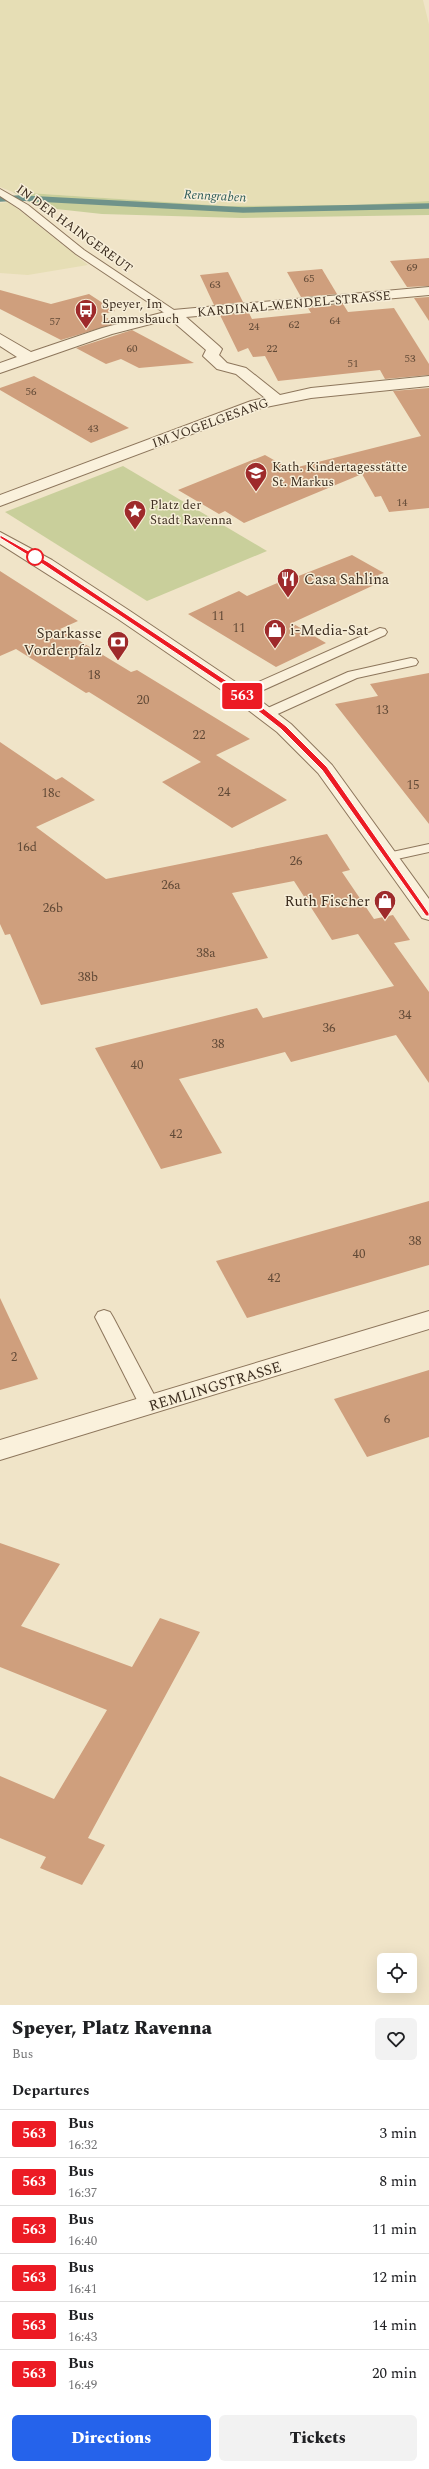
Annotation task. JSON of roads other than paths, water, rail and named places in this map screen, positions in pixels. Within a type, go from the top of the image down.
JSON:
[{"type":"street","name":"KARDINAL-WENDEL-STRASSE","points":[[0,368],[142,320],[173,314],[429,291]]},
{"type":"street","points":[[173,314],[214,349],[211,356],[222,366],[241,371],[276,399]]},
{"type":"street","points":[[0,339],[30,358]]},
{"type":"street","name":"IM VOGELGESANG","points":[[0,501],[242,409],[276,399],[429,381]]},
{"type":"street","points":[[0,537],[46,564],[241,695],[284,728],[325,769],[429,914]]},
{"type":"street","name":"REMLINGSTRASSE","points":[[0,1450],[150,1406],[429,1320]]},
{"type":"lane","name":"IN DER HAINGEREUT","points":[[2,193],[24,207],[80,252],[173,314]]},
{"type":"lane","points":[[241,695],[380,632]]},
{"type":"lane","points":[[266,714],[353,675],[411,662]]},
{"type":"lane","points":[[388,857],[429,848]]},
{"type":"lane","points":[[104,1316],[150,1406]]},
{"type":"waterway","name":"Renngraben","points":[[0,199],[20,198],[243,210],[429,206]]},
{"type":"place","name":"Speyer, Im Lammsbauch","points":[[86,330]]},
{"type":"place","name":"Kath. Kindertagesstätte St. Markus","points":[[256,492]]},
{"type":"place","name":"Platz der Stadt Ravenna","points":[[135,530]]},
{"type":"place","name":"Casa Sahlina","points":[[288,598]]},
{"type":"place","name":"i-Media-Sat","points":[[275,650]]},
{"type":"place","name":"Sparkasse Vorderpfalz","points":[[118,662]]},
{"type":"place","name":"Ruth Fischer","points":[[385,920]]}]
